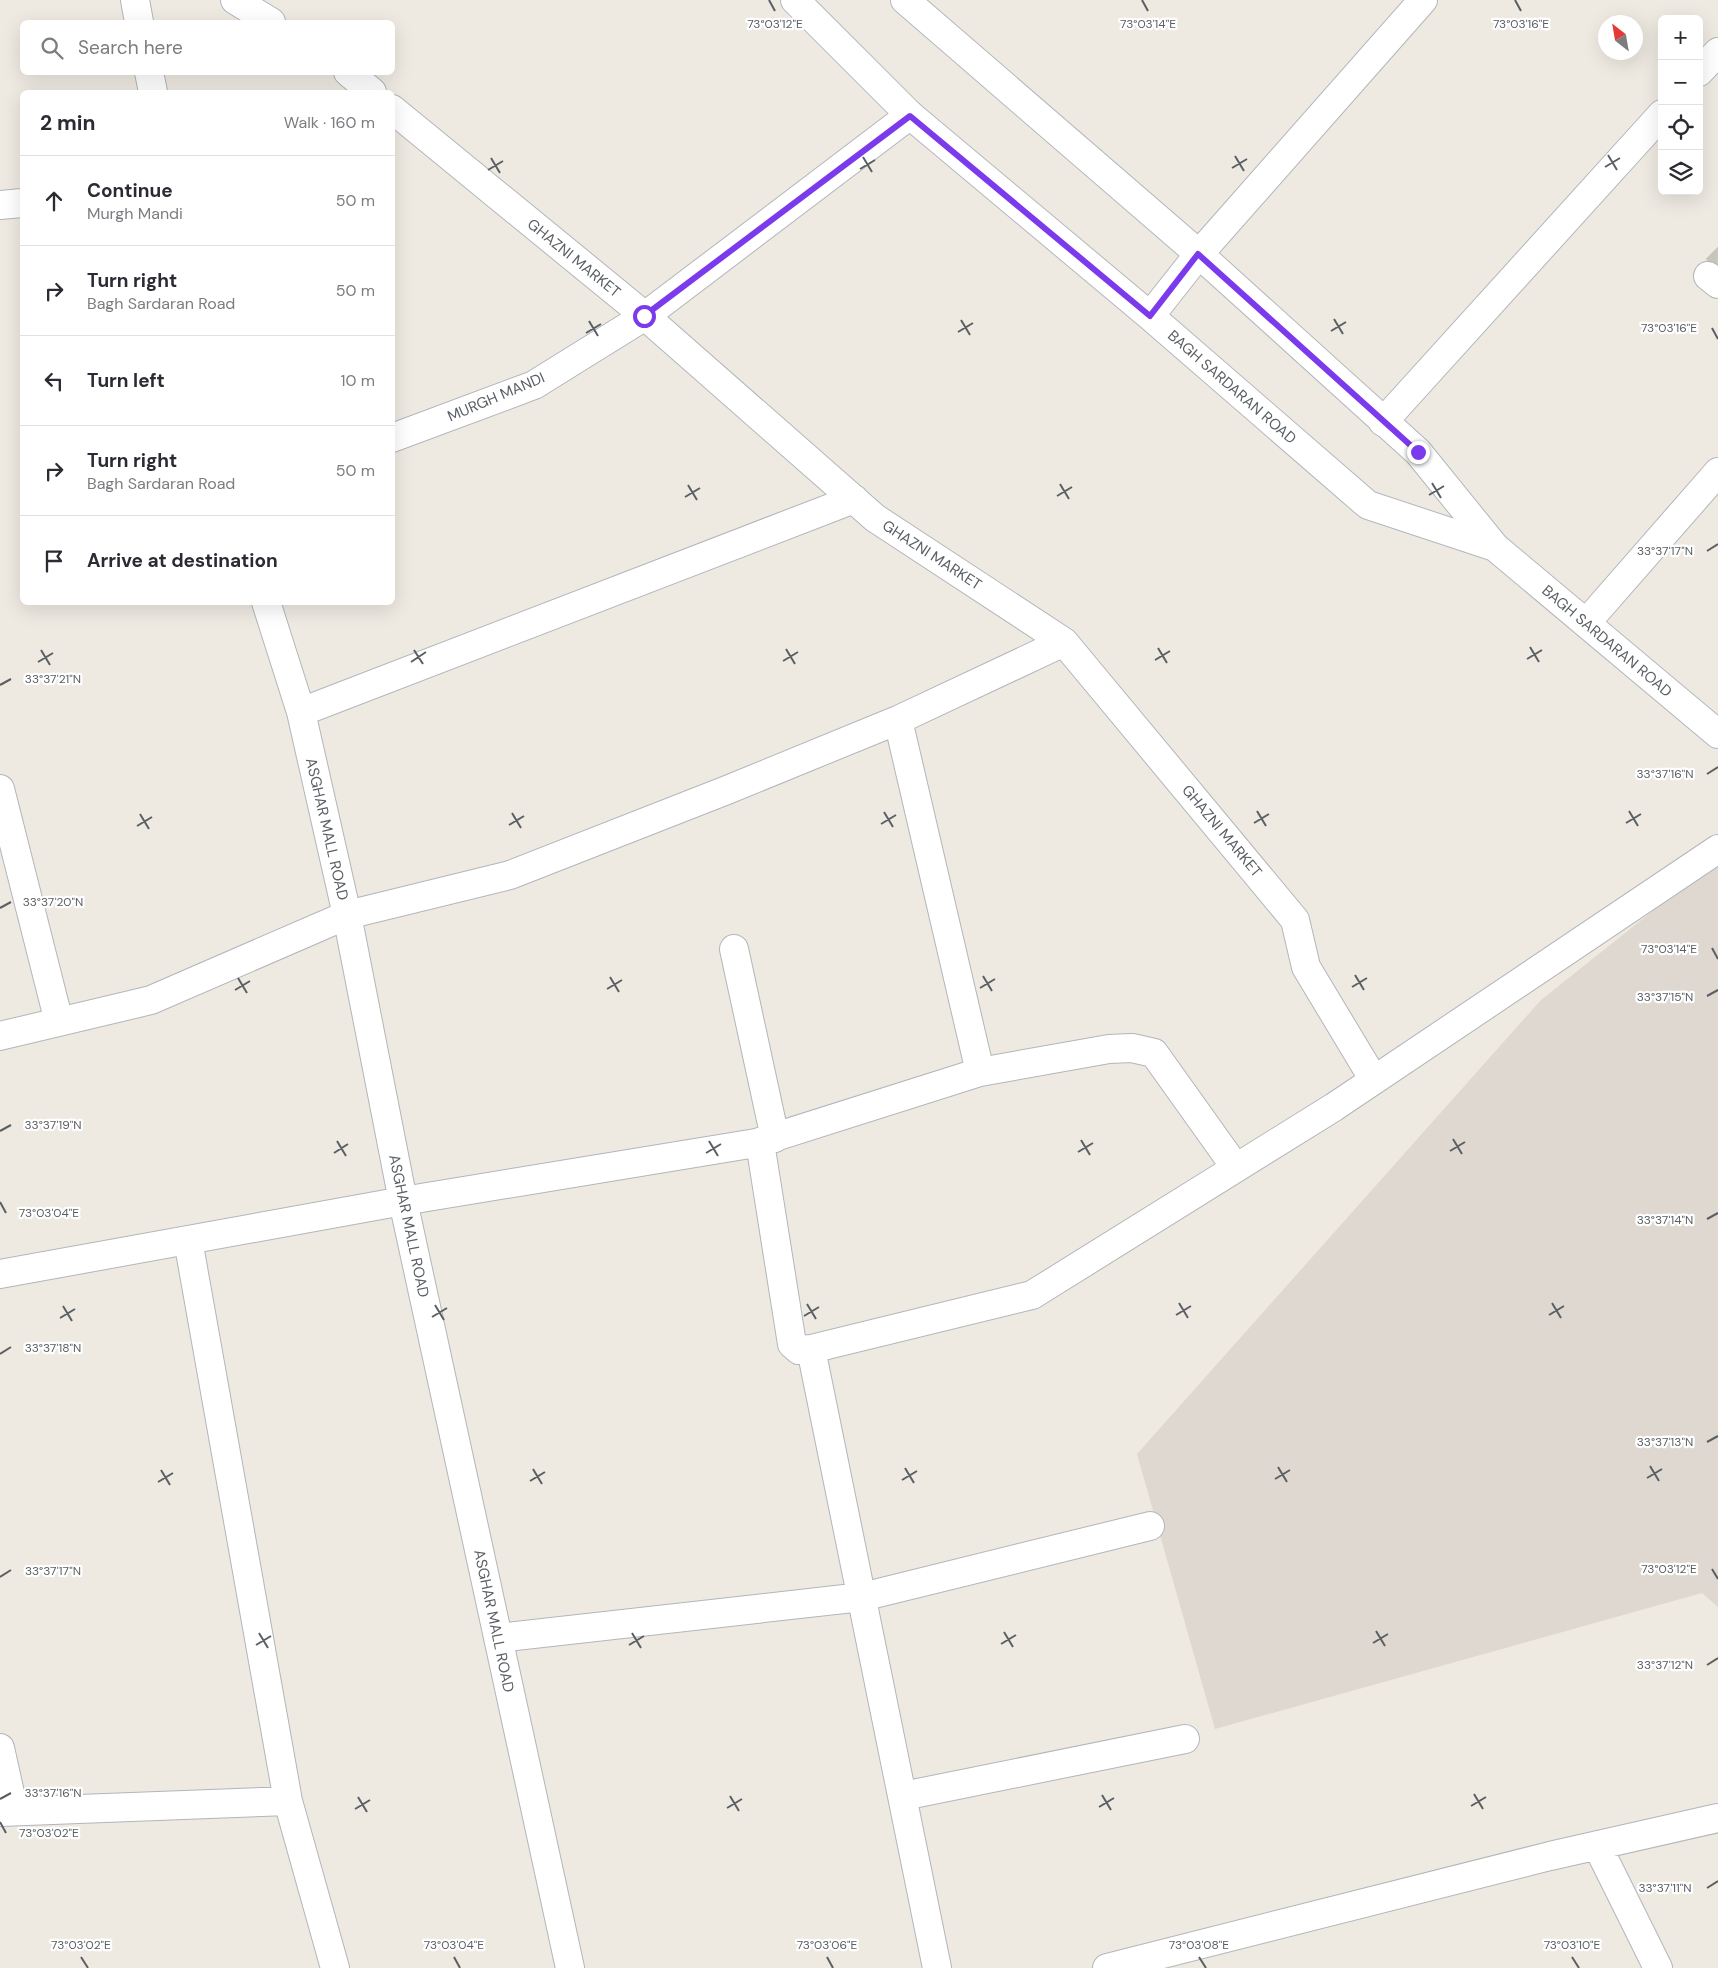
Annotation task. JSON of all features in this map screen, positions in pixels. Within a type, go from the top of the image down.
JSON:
[{"type":"street","points":[[135,0],[139,20]]},
{"type":"street","points":[[235,0],[268,20]]},
{"type":"street","name":"BAGH SARDARAN ROAD","points":[[795,0],[910,116],[1150,316],[1368,505],[1496,547]]},
{"type":"street","name":"BAGH SARDARAN ROAD","points":[[905,0],[1198,254],[1418,452],[1496,547],[1718,734]]},
{"type":"street","points":[[1150,316],[1198,254],[1423,0]]},
{"type":"street","points":[[1703,68],[1718,52]]},
{"type":"street","points":[[150,75],[153,90]]},
{"type":"street","points":[[352,75],[370,90]]},
{"type":"street","name":"GHAZNI MARKET","points":[[395,111],[644,316],[875,518],[1064,642],[1295,920],[1306,967],[1374,1080]]},
{"type":"street","name":"MURGH MANDI","points":[[395,437],[534,385],[644,316],[910,116]]},
{"type":"street","points":[[1383,422],[1658,118]]},
{"type":"street","points":[[0,206],[20,202]]},
{"type":"street","points":[[1586,624],[1718,472]]},
{"type":"street","points":[[301,712],[854,499]]},
{"type":"street","name":"ASGHAR MALL ROAD","points":[[267,605],[301,712],[347,915],[402,1201],[570,1968]]},
{"type":"street","points":[[0,1036],[151,1000],[347,915],[510,875],[727,790],[898,720],[1064,642]]},
{"type":"street","points":[[898,720],[980,1072]]},
{"type":"street","points":[[0,789],[58,1022]]},
{"type":"street","points":[[734,949],[766,1140],[761,1149],[792,1344],[799,1350],[811,1349],[1032,1296],[1334,1107],[1718,849]]},
{"type":"street","points":[[0,1274],[402,1201],[766,1140],[980,1072],[1109,1049],[1132,1048],[1154,1053],[1236,1168]]},
{"type":"street","points":[[188,1240],[288,1801],[335,1968]]},
{"type":"street","points":[[811,1349],[938,1968]]},
{"type":"street","points":[[498,1638],[862,1597],[1150,1526]]},
{"type":"street","points":[[903,1796],[1185,1739]]},
{"type":"street","points":[[0,1748],[7,1811],[288,1801]]},
{"type":"street","points":[[1107,1968],[1597,1845],[1718,1818]]},
{"type":"street","points":[[1597,1845],[1658,1968]]},
{"type":"shaded area","points":[[1718,859],[1718,1607],[1702,1593],[1215,1729],[1137,1454],[1541,1000]]},
{"type":"building","points":[[1718,247],[1718,270],[1706,259]]},
{"type":"route","points":[[644,316],[910,116],[1150,316],[1198,254],[1418,452]]}]
